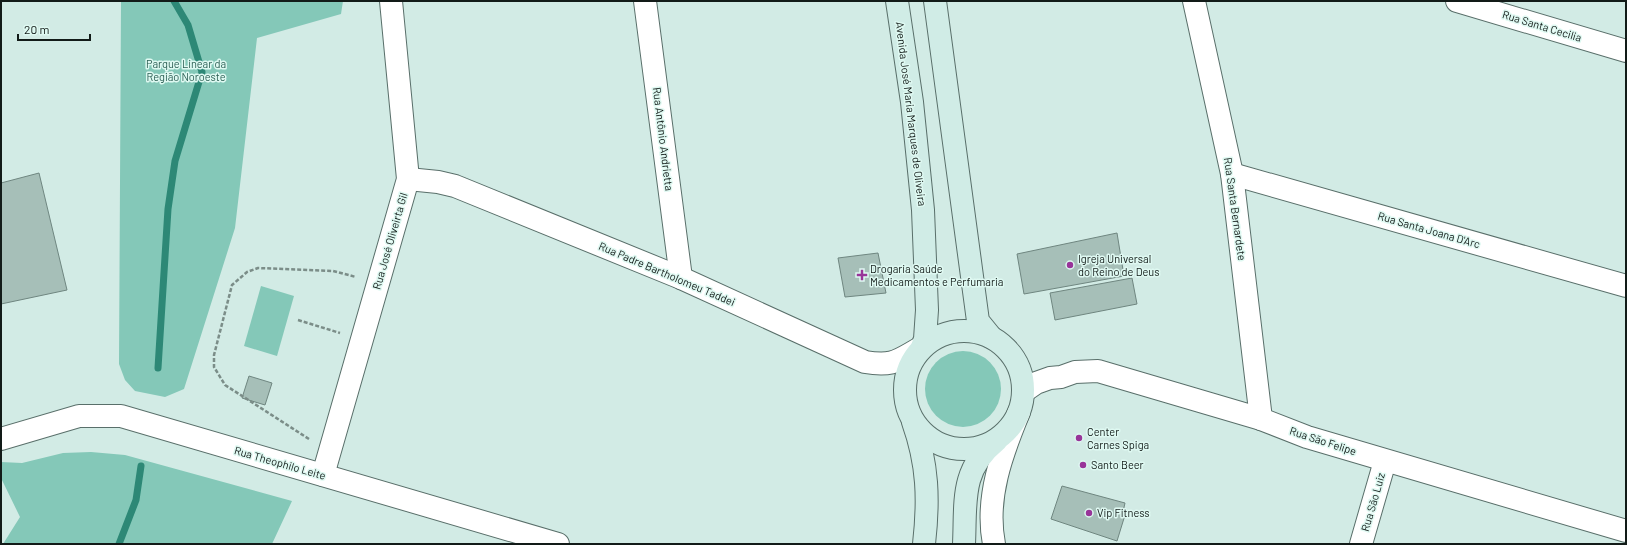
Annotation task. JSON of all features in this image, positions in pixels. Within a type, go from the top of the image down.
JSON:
[{"type":"main road","name":"Avenida José Maria Marques de Oliveira","points":[[897,1],[912,102],[923,210],[927,310],[925,339],[922,347]]},
{"type":"main road","points":[[935,1],[978,321],[991,337],[1006,348],[1017,363],[1023,380],[1021,402],[1011,426],[1000,438],[985,450],[977,460],[969,477],[964,544]]},
{"type":"main road","points":[[924,544],[928,505],[925,471],[922,452],[905,398],[905,380],[911,361],[922,347],[937,337],[955,331],[975,333],[991,337]]},
{"type":"main road","points":[[911,416],[922,431],[931,439],[954,448],[970,448],[1000,438]]},
{"type":"street","name":"Rua José Oliveirta Gil","points":[[323,475],[408,179],[391,1]]},
{"type":"street","name":"Rua Antônio Andrietta","points":[[645,1],[681,278]]},
{"type":"street","name":"Rua Santa Bernardete","points":[[1194,1],[1232,174],[1261,419]]},
{"type":"street","name":"Rua Santa Cecilia","points":[[1457,1],[1626,51]]},
{"type":"street","name":"Rua Santa Joana D'Arc","points":[[1232,174],[1626,286]]},
{"type":"street","name":"Rua Padre Bartholomeu Taddei","points":[[408,179],[438,182],[455,186],[681,278],[865,362],[881,364],[897,362],[922,347]]},
{"type":"street","name":"Rua São Felipe","points":[[1021,402],[1036,383],[1050,378],[1062,377],[1075,372],[1098,372],[1261,419],[1307,437],[1626,532]]},
{"type":"street","points":[[994,544],[992,511],[994,485],[1002,455],[1021,402]]},
{"type":"street","name":"Rua Theophilo Leite","points":[[1,439],[79,416],[121,416],[558,544]]},
{"type":"street","name":"Rua São Luiz","points":[[1361,544],[1385,461]]},
{"type":"path","points":[[330,452],[225,385],[214,367],[214,355],[232,285],[247,272],[258,268],[333,271],[378,282]]},
{"type":"path","points":[[298,320],[362,339]]},
{"type":"green space","name":"Parque Linear da Região Noroeste","points":[[121,1],[343,1],[341,14],[257,38],[235,228],[184,389],[165,397],[135,391],[125,380],[119,364]]},
{"type":"green space","points":[[261,286],[294,296],[277,356],[244,346]]},
{"type":"green space","points":[[956,351],[970,351],[984,357],[995,368],[1001,382],[1001,396],[998,404],[990,416],[984,421],[970,427],[956,427],[942,421],[931,410],[925,396],[925,382],[931,368],[942,357]]},
{"type":"green space","points":[[91,452],[125,455],[292,501],[272,544],[3,544],[20,517],[1,478],[1,462],[22,463],[63,453]]},
{"type":"building","points":[[39,173],[67,290],[1,304],[1,183]]},
{"type":"building","name":"Igreja Universal do Reino de Deus","points":[[1117,233],[1124,276],[1024,294],[1017,254]]},
{"type":"building","name":"Drogaria Saúde Medicamentos e Perfumaria","points":[[878,253],[886,293],[845,297],[838,258]]},
{"type":"building","points":[[1132,278],[1137,304],[1055,320],[1050,293]]},
{"type":"building","points":[[249,376],[272,383],[265,405],[242,398]]},
{"type":"building","name":"Vip Fitness","points":[[1062,486],[1125,503],[1123,512],[1125,515],[1117,541],[1051,519]]},
{"type":"waterway","points":[[158,368],[168,209],[175,161],[202,72],[188,25],[174,1]]},
{"type":"waterway","points":[[119,544],[136,500],[141,466]]},
{"type":"place","name":"Igreja Universal do Reino de Deus","points":[[1070,265]]},
{"type":"place","name":"Drogaria Saúde Medicamentos e Perfumaria","points":[[862,275]]},
{"type":"place","name":"Center Carnes Spiga","points":[[1079,438]]},
{"type":"place","name":"Santo Beer","points":[[1083,465]]},
{"type":"place","name":"Vip Fitness","points":[[1089,513]]}]
